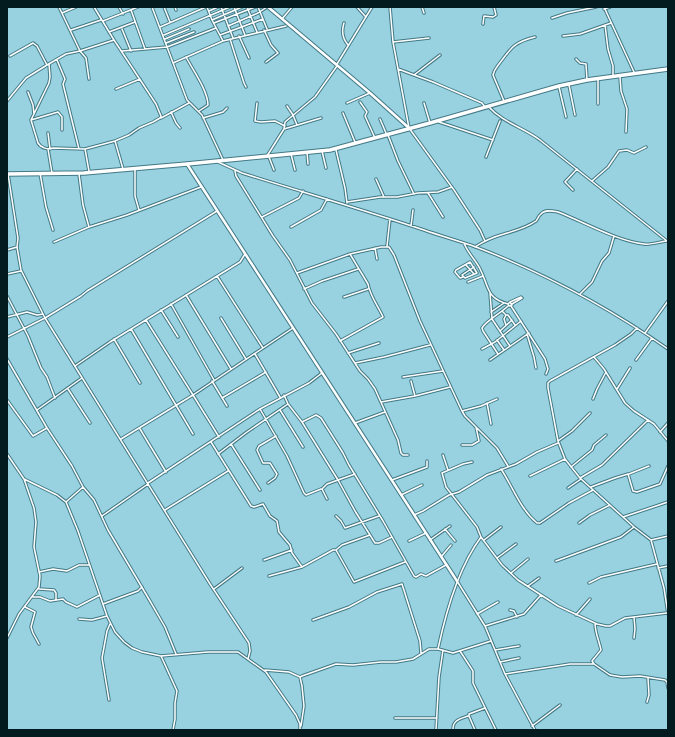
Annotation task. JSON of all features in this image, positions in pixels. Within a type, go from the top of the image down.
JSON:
[{"type":"main road","points":[[7,174],[79,173],[322,151],[355,144],[559,86],[634,72],[668,69]]},
{"type":"street","points":[[59,7],[80,51],[86,58],[89,79]]},
{"type":"street","points":[[62,13],[76,7]]},
{"type":"street","points":[[94,7],[156,104],[161,116],[160,118]]},
{"type":"street","points":[[119,7],[122,14]]},
{"type":"street","points":[[71,30],[102,21],[138,7]]},
{"type":"street","points":[[152,7],[168,47],[180,85],[189,103],[200,111],[223,160]]},
{"type":"street","points":[[164,7],[170,22]]},
{"type":"street","points":[[160,27],[206,7],[223,41]]},
{"type":"street","points":[[208,11],[218,7]]},
{"type":"street","points":[[221,7],[230,31],[246,87]]},
{"type":"street","points":[[163,35],[230,7]]},
{"type":"street","points":[[234,7],[245,35]]},
{"type":"street","points":[[212,20],[242,7]]},
{"type":"street","points":[[214,23],[237,15],[248,8],[255,7]]},
{"type":"street","points":[[258,7],[267,30]]},
{"type":"street","points":[[228,26],[268,7],[409,128],[452,187],[473,219],[485,241]]},
{"type":"street","points":[[282,19],[292,7]]},
{"type":"street","points":[[357,7],[366,17]]},
{"type":"street","points":[[274,170],[268,156],[284,129],[285,122],[315,97],[372,10],[372,7]]},
{"type":"street","points":[[390,7],[393,42],[409,128]]},
{"type":"street","points":[[422,7],[424,13]]},
{"type":"street","points":[[483,24],[484,16],[493,17],[496,15],[494,7]]},
{"type":"street","points":[[552,18],[567,13],[596,7]]},
{"type":"street","points":[[610,7],[604,8],[634,72]]},
{"type":"street","points":[[248,8],[257,32]]},
{"type":"street","points":[[131,10],[145,49]]},
{"type":"street","points":[[220,35],[263,19]]},
{"type":"street","points":[[110,32],[135,22]]},
{"type":"street","points":[[344,23],[342,28],[342,36],[348,45]]},
{"type":"street","points":[[564,36],[580,34],[611,23]]},
{"type":"street","points":[[605,25],[608,49],[613,66],[613,76]]},
{"type":"street","points":[[173,62],[231,38],[286,26]]},
{"type":"street","points":[[121,28],[124,30],[132,50]]},
{"type":"street","points":[[122,52],[168,47],[216,28]]},
{"type":"street","points":[[165,39],[188,29]]},
{"type":"street","points":[[264,30],[271,46],[278,53],[266,62]]},
{"type":"street","points":[[166,43],[194,32]]},
{"type":"street","points":[[238,36],[249,58]]},
{"type":"street","points":[[504,101],[493,75],[494,71],[508,50],[518,43],[535,37]]},
{"type":"street","points":[[393,42],[429,38]]},
{"type":"street","points":[[7,101],[26,78],[48,64],[66,54],[114,40]]},
{"type":"street","points":[[10,56],[33,43],[37,46],[48,64],[50,78],[49,83],[31,120],[38,143],[49,149],[85,149],[115,140],[129,135],[139,128],[189,103]]},
{"type":"street","points":[[414,75],[440,55]]},
{"type":"street","points":[[186,57],[206,94],[209,103],[200,111]]},
{"type":"street","points":[[576,59],[580,63],[586,64],[587,80]]},
{"type":"street","points":[[57,60],[65,79],[63,84],[79,149]]},
{"type":"street","points":[[398,69],[482,103],[501,117],[535,136],[668,241]]},
{"type":"street","points":[[620,75],[621,91],[627,110],[626,132]]},
{"type":"street","points":[[597,78],[598,104]]},
{"type":"street","points":[[116,89],[140,79]]},
{"type":"street","points":[[569,84],[575,115]]},
{"type":"street","points":[[559,86],[566,117]]},
{"type":"street","points":[[28,92],[33,105],[34,114]]},
{"type":"street","points":[[347,104],[370,93]]},
{"type":"street","points":[[360,102],[367,112],[365,116],[375,138]]},
{"type":"street","points":[[258,103],[255,121],[275,121],[285,126]]},
{"type":"street","points":[[424,103],[430,123]]},
{"type":"street","points":[[287,106],[297,125]]},
{"type":"street","points":[[203,118],[223,112],[227,108]]},
{"type":"street","points":[[31,120],[58,112],[62,117],[62,130]]},
{"type":"street","points":[[171,112],[180,128]]},
{"type":"street","points":[[343,113],[355,144]]},
{"type":"street","points":[[284,129],[321,118]]},
{"type":"street","points":[[380,119],[414,194]]},
{"type":"street","points":[[437,121],[493,140]]},
{"type":"street","points":[[486,157],[500,121]]},
{"type":"street","points":[[48,134],[52,173]]},
{"type":"street","points":[[115,140],[123,169]]},
{"type":"street","points":[[592,181],[608,167],[619,151],[627,150],[634,153],[646,147]]},
{"type":"street","points":[[336,148],[347,204]]},
{"type":"street","points":[[85,149],[89,172]]},
{"type":"street","points":[[322,151],[326,168]]},
{"type":"street","points":[[307,152],[308,164]]},
{"type":"street","points":[[291,154],[295,170]]},
{"type":"street","points":[[216,161],[235,170],[326,199],[347,204],[475,247],[532,271],[580,294],[638,328],[668,349]]},
{"type":"street","points":[[187,164],[485,626],[505,674],[535,730]]},
{"type":"street","points":[[135,168],[135,196],[139,210]]},
{"type":"street","points":[[573,190],[565,182],[577,169]]},
{"type":"street","points":[[235,170],[236,176],[297,273],[312,303],[375,389],[398,440],[402,454],[404,456],[408,455]]},
{"type":"street","points":[[40,173],[46,207],[53,230]]},
{"type":"street","points":[[79,173],[83,206],[89,227]]},
{"type":"street","points":[[7,174],[18,238],[17,247],[21,270],[45,318],[74,367],[249,643],[250,651],[248,659]]},
{"type":"street","points":[[376,179],[384,197]]},
{"type":"street","points":[[54,242],[89,227],[201,187]]},
{"type":"street","points":[[347,204],[384,197],[397,197],[442,191],[452,187]]},
{"type":"street","points":[[262,217],[299,198],[303,191]]},
{"type":"street","points":[[428,193],[443,217]]},
{"type":"street","points":[[291,227],[321,210],[326,199]]},
{"type":"street","points":[[411,226],[413,210]]},
{"type":"street","points":[[7,337],[45,318],[217,211]]},
{"type":"street","points":[[475,247],[485,241],[518,230],[536,221],[544,212],[551,211],[561,213],[614,236],[644,244],[668,241]]},
{"type":"street","points":[[390,219],[387,246],[394,255],[430,345],[450,387],[462,411],[497,448],[508,466]]},
{"type":"street","points":[[580,294],[592,282],[602,261],[609,253],[614,236]]},
{"type":"street","points":[[464,243],[482,271],[490,293],[492,319],[510,346]]},
{"type":"street","points":[[297,273],[350,254],[387,246]]},
{"type":"street","points":[[7,250],[17,247]]},
{"type":"street","points":[[375,248],[377,259]]},
{"type":"street","points":[[74,367],[114,339],[240,262],[245,254]]},
{"type":"street","points":[[340,341],[383,317],[368,289],[368,284],[350,254]]},
{"type":"street","points":[[470,262],[477,273],[475,274],[465,278],[460,278],[455,271],[470,262]]},
{"type":"street","points":[[466,264],[478,277]]},
{"type":"street","points":[[463,277],[462,275],[474,267]]},
{"type":"street","points":[[304,289],[358,268]]},
{"type":"street","points":[[7,274],[21,270]]},
{"type":"street","points":[[217,276],[263,348]]},
{"type":"street","points":[[468,282],[483,276]]},
{"type":"street","points":[[344,297],[368,289]]},
{"type":"street","points":[[490,293],[504,303],[508,305],[511,304]]},
{"type":"street","points":[[186,295],[231,369]]},
{"type":"street","points":[[7,296],[39,364],[47,377],[55,398]]},
{"type":"street","points":[[498,354],[482,330],[486,323],[508,305],[522,297]]},
{"type":"street","points":[[645,333],[668,301]]},
{"type":"street","points":[[492,312],[504,303]]},
{"type":"street","points":[[171,304],[227,406]]},
{"type":"street","points":[[511,304],[528,334],[545,359],[548,369],[546,374]]},
{"type":"street","points":[[161,310],[178,337]]},
{"type":"street","points":[[502,311],[506,315],[508,314],[516,326]]},
{"type":"street","points":[[7,316],[27,312],[37,315],[43,314]]},
{"type":"street","points":[[506,315],[504,319],[506,325]]},
{"type":"street","points":[[221,318],[246,360]]},
{"type":"street","points":[[146,320],[219,437]]},
{"type":"street","points":[[500,330],[512,320]]},
{"type":"street","points":[[482,349],[492,344],[521,321]]},
{"type":"street","points":[[120,439],[193,395],[293,328]]},
{"type":"street","points":[[472,462],[448,470],[441,475],[446,487],[453,494],[462,509],[477,528],[481,537],[511,574],[558,606],[595,623],[606,626],[610,626],[619,620],[667,613],[664,588],[651,540],[622,517],[581,479],[571,467],[558,442],[548,388],[548,383],[615,345],[638,328]]},
{"type":"street","points":[[131,329],[193,434]]},
{"type":"street","points":[[490,360],[528,334]]},
{"type":"street","points":[[528,334],[536,368]]},
{"type":"street","points":[[636,360],[652,338]]},
{"type":"street","points":[[114,339],[140,383]]},
{"type":"street","points":[[497,340],[504,350]]},
{"type":"street","points":[[348,353],[379,343]]},
{"type":"street","points":[[355,363],[430,345]]},
{"type":"street","points":[[255,354],[280,397]]},
{"type":"street","points":[[593,357],[606,372],[627,405],[648,420],[668,442]]},
{"type":"street","points":[[7,359],[47,428],[72,466],[83,487],[94,500],[108,530],[165,627],[176,654]]},
{"type":"street","points":[[617,389],[630,368]]},
{"type":"street","points":[[403,377],[443,371]]},
{"type":"street","points":[[222,398],[266,372]]},
{"type":"street","points":[[593,399],[606,372]]},
{"type":"street","points":[[102,516],[260,409],[309,382],[322,373]]},
{"type":"street","points":[[37,410],[82,378]]},
{"type":"street","points":[[411,381],[415,396]]},
{"type":"street","points":[[381,402],[415,396],[450,387]]},
{"type":"street","points":[[67,389],[90,423]]},
{"type":"street","points":[[284,396],[338,480],[375,543],[379,544],[392,538]]},
{"type":"street","points":[[462,411],[497,399]]},
{"type":"street","points":[[7,400],[33,436],[47,428]]},
{"type":"street","points":[[487,403],[491,424]]},
{"type":"street","points":[[218,454],[288,404]]},
{"type":"street","points":[[260,409],[276,436],[306,495],[322,489],[327,484],[354,474]]},
{"type":"street","points":[[280,410],[303,447]]},
{"type":"street","points":[[354,424],[385,412]]},
{"type":"street","points":[[414,515],[449,495],[459,492],[480,479],[508,466],[516,464],[536,452],[558,442],[572,431],[590,413]]},
{"type":"street","points":[[302,422],[316,415],[319,416],[343,453],[348,465],[414,577],[421,574],[426,576],[446,565]]},
{"type":"street","points":[[568,488],[602,465],[648,420]]},
{"type":"street","points":[[660,432],[668,423]]},
{"type":"street","points":[[462,445],[472,445],[479,441],[476,427]]},
{"type":"street","points":[[139,428],[166,472]]},
{"type":"street","points":[[571,467],[592,450],[594,445],[606,435]]},
{"type":"street","points":[[268,483],[275,478],[276,474],[270,463],[263,463],[257,450],[259,446],[276,436]]},
{"type":"street","points":[[211,442],[252,507],[263,504],[270,516],[277,521],[279,532],[302,566]]},
{"type":"street","points":[[231,444],[260,490]]},
{"type":"street","points":[[7,454],[24,480],[34,508],[36,522],[34,547],[40,576],[38,589],[19,614],[7,638]]},
{"type":"street","points":[[443,455],[448,470]]},
{"type":"street","points":[[530,476],[565,458]]},
{"type":"street","points":[[392,480],[427,467],[427,461]]},
{"type":"street","points":[[591,487],[649,466]]},
{"type":"street","points":[[628,474],[633,491],[637,492],[660,484],[668,466]]},
{"type":"street","points":[[501,469],[527,514],[537,523],[540,523],[569,503],[593,490]]},
{"type":"street","points":[[165,510],[228,471]]},
{"type":"street","points":[[24,480],[57,495],[66,502],[107,616],[115,632],[124,642],[132,648],[142,652],[161,656],[208,652],[238,652],[263,670],[296,715],[301,730]]},
{"type":"street","points":[[401,495],[422,485]]},
{"type":"street","points":[[66,502],[83,487]]},
{"type":"street","points":[[322,489],[327,499]]},
{"type":"street","points":[[622,517],[668,502]]},
{"type":"street","points":[[579,523],[590,515],[610,505]]},
{"type":"street","points":[[336,516],[345,528],[379,516]]},
{"type":"street","points":[[430,540],[450,526]]},
{"type":"street","points":[[556,561],[621,537],[634,526]]},
{"type":"street","points":[[484,540],[501,527]]},
{"type":"street","points":[[445,530],[455,541]]},
{"type":"street","points":[[410,542],[426,534]]},
{"type":"street","points":[[269,576],[302,566],[333,550],[336,550],[342,545],[370,535]]},
{"type":"street","points":[[651,540],[668,536]]},
{"type":"street","points":[[438,649],[442,628],[457,581],[476,543],[481,537]]},
{"type":"street","points":[[497,558],[516,544]]},
{"type":"street","points":[[441,557],[451,545]]},
{"type":"street","points":[[264,560],[292,550]]},
{"type":"street","points":[[336,550],[354,582],[405,562]]},
{"type":"street","points":[[511,574],[528,559]]},
{"type":"street","points":[[589,584],[601,577],[657,564]]},
{"type":"street","points":[[39,572],[53,570],[67,571],[79,565],[89,565]]},
{"type":"street","points":[[658,568],[668,566]]},
{"type":"street","points":[[214,589],[242,568]]},
{"type":"street","points":[[528,586],[539,578]]},
{"type":"street","points":[[313,620],[349,607],[377,592],[402,584],[422,653]]},
{"type":"street","points":[[103,604],[132,593],[142,587]]},
{"type":"street","points":[[38,589],[54,590],[56,593],[56,600]]},
{"type":"street","points":[[32,597],[40,597],[47,600],[63,599],[77,607],[100,595]]},
{"type":"street","points":[[485,626],[524,614],[541,595]]},
{"type":"street","points":[[576,615],[590,599]]},
{"type":"street","points":[[477,614],[498,602]]},
{"type":"street","points":[[24,607],[35,612],[31,627],[39,644]]},
{"type":"street","points":[[510,610],[515,613],[517,617]]},
{"type":"street","points":[[78,619],[92,620],[107,616]]},
{"type":"street","points":[[634,617],[634,638]]},
{"type":"street","points":[[594,664],[592,661],[601,650],[595,631],[595,623]]},
{"type":"street","points":[[109,700],[106,689],[102,653],[107,631],[111,624]]},
{"type":"street","points":[[263,670],[289,672],[300,677],[336,664],[353,665],[396,662],[413,659],[429,649],[438,649],[453,653],[491,641]]},
{"type":"street","points":[[495,650],[519,646]]},
{"type":"street","points":[[436,730],[439,677],[443,650]]},
{"type":"street","points":[[460,651],[473,671],[473,682],[496,730]]},
{"type":"street","points":[[161,656],[177,691],[173,730]]},
{"type":"street","points":[[500,662],[519,658]]},
{"type":"street","points":[[505,674],[547,669],[570,664],[594,664],[610,675],[666,680],[668,688]]},
{"type":"street","points":[[300,677],[304,706],[301,730]]},
{"type":"street","points":[[647,702],[649,695],[648,678]]},
{"type":"street","points":[[532,726],[560,706]]},
{"type":"street","points":[[449,730],[453,730],[453,725],[456,721],[485,708]]},
{"type":"street","points":[[469,716],[475,730]]},
{"type":"street","points":[[394,718],[437,718]]}]
